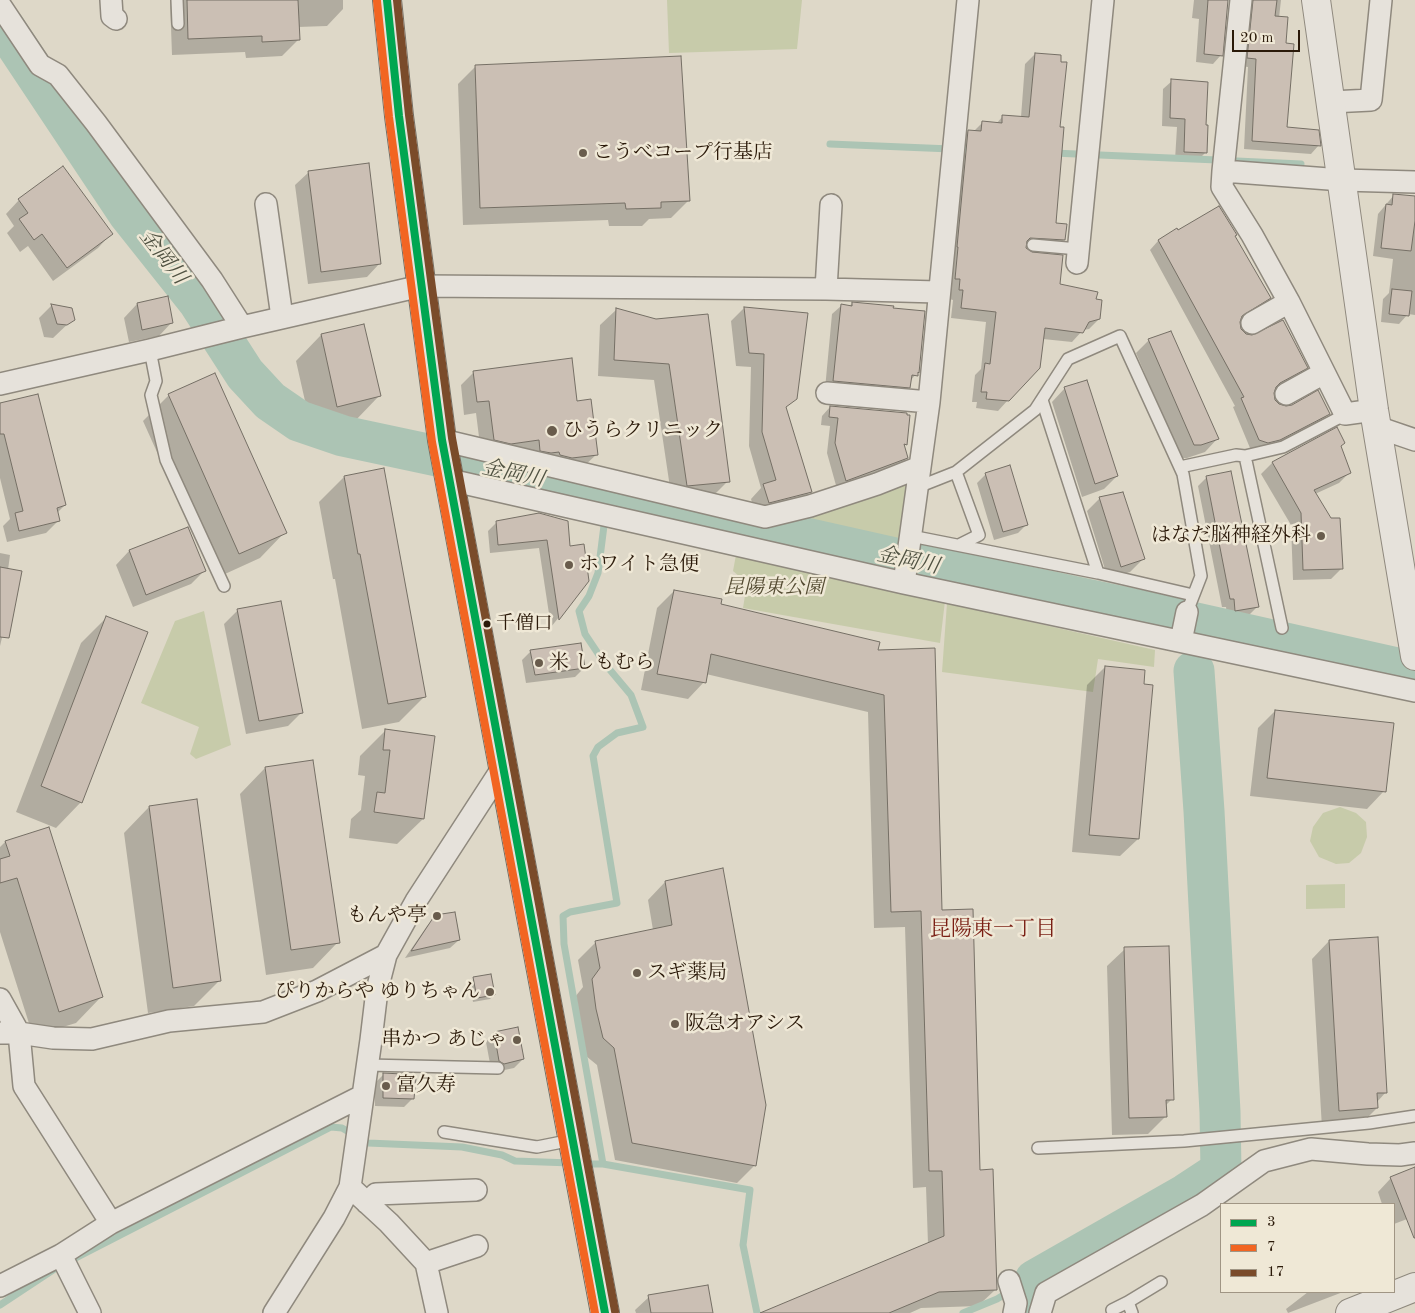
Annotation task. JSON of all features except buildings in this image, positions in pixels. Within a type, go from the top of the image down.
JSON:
[{"type":"main road","points":[[387,0],[399,116],[446,459],[605,1313]]},
{"type":"main road","points":[[1316,0],[1342,180],[1366,417],[1415,656]]},
{"type":"main road","points":[[1350,1313],[1415,1287]]},
{"type":"street","points":[[904,583],[929,402],[938,292],[968,0]]},
{"type":"street","points":[[1078,256],[1103,0]]},
{"type":"street","points":[[1241,0],[1222,187],[1252,235],[1289,302],[1345,414],[1366,417],[1415,440]]},
{"type":"street","points":[[1331,102],[1371,100],[1381,0]]},
{"type":"street","points":[[0,5],[40,64],[58,75],[96,123],[212,280],[229,330]]},
{"type":"street","points":[[1223,171],[1342,180],[1415,182]]},
{"type":"street","points":[[266,204],[282,318]]},
{"type":"street","points":[[826,289],[831,205]]},
{"type":"street","points":[[0,384],[421,286],[826,289],[938,292]]},
{"type":"street","points":[[1252,323],[1289,302]]},
{"type":"street","points":[[1286,394],[1324,373]]},
{"type":"street","points":[[827,392],[929,402]]},
{"type":"street","points":[[446,459],[765,516],[810,506],[877,484],[919,477]]},
{"type":"street","points":[[446,459],[760,551],[904,583],[1186,619],[1415,691]]},
{"type":"street","points":[[760,551],[765,516]]},
{"type":"street","points":[[274,1313],[334,1218],[350,1187],[377,990],[386,955],[416,901],[504,767]]},
{"type":"street","points":[[10,1033],[53,1038],[92,1039],[169,1021],[263,1012],[317,991],[386,955]]},
{"type":"street","points":[[0,999],[24,1086],[111,1223]]},
{"type":"street","points":[[2,1281],[61,1255],[111,1223],[362,1096]]},
{"type":"street","points":[[1040,1313],[1046,1293],[1202,1205],[1264,1161],[1311,1149],[1368,1154],[1400,1155],[1415,1153]]},
{"type":"street","points":[[350,1187],[389,1223],[426,1263],[436,1313]]},
{"type":"street","points":[[367,1203],[376,1194],[476,1190]]},
{"type":"street","points":[[426,1263],[477,1246]]},
{"type":"street","points":[[61,1255],[90,1313]]},
{"type":"street","points":[[1009,1282],[1016,1304],[1014,1313]]},
{"type":"lane","points":[[177,0],[178,24]]},
{"type":"lane","points":[[1033,245],[1078,256]]},
{"type":"lane","points":[[911,536],[1098,573],[1186,619],[1201,576],[1183,474],[1120,336],[1068,359],[1035,410],[956,472],[919,477]]},
{"type":"lane","points":[[150,350],[156,381],[151,395],[166,460],[224,586]]},
{"type":"lane","points":[[1042,400],[1098,573]]},
{"type":"lane","points":[[1180,467],[1236,454],[1245,456],[1283,447],[1366,417]]},
{"type":"lane","points":[[1245,456],[1282,628]]},
{"type":"lane","points":[[956,472],[979,535],[959,545]]},
{"type":"lane","points":[[367,1065],[498,1068]]},
{"type":"lane","points":[[1038,1148],[1192,1140],[1369,1123],[1415,1116]]},
{"type":"lane","points":[[444,1132],[537,1147],[572,1140]]},
{"type":"lane","points":[[1112,1310],[1130,1308],[1161,1282]]},
{"type":"green space","points":[[667,0],[802,0],[797,49],[669,53]]},
{"type":"green space","points":[[912,473],[904,544],[786,519]]},
{"type":"green space","name":"昆陽東公園","points":[[736,555],[945,601],[940,643],[743,608],[747,583],[733,571]]},
{"type":"green space","points":[[947,603],[1155,650],[1154,667],[1098,659],[1093,692],[942,672]]},
{"type":"green space","points":[[204,611],[231,745],[196,759],[190,754],[199,727],[141,703],[175,621]]},
{"type":"green space","points":[[1340,807],[1356,813],[1366,822],[1367,837],[1361,853],[1349,863],[1336,864],[1319,857],[1310,841],[1313,827],[1323,813]]},
{"type":"green space","points":[[1345,884],[1345,908],[1306,909],[1306,885]]},
{"type":"waterway","name":"金岡川","points":[[5,28],[128,213],[198,301],[245,374],[270,401],[299,421],[343,436],[1415,672]]},
{"type":"waterway","points":[[0,47],[17,46]]},
{"type":"waterway","points":[[830,144],[975,150]]},
{"type":"waterway","points":[[1053,153],[1217,160]]},
{"type":"waterway","points":[[1237,161],[1301,164]]},
{"type":"waterway","points":[[603,1164],[564,944],[563,916],[570,912],[617,903],[593,756],[598,747],[617,733],[643,727],[631,695],[605,664],[585,634],[579,611],[589,596],[598,573],[608,494]]},
{"type":"waterway","points":[[1029,1313],[1035,1280],[1186,1194],[1221,1171],[1220,1112],[1204,811],[1194,671]]},
{"type":"waterway","points":[[68,1262],[331,1127],[342,1128],[368,1143],[462,1147],[502,1155],[515,1161],[571,1163]]},
{"type":"waterway","points":[[584,1164],[603,1164],[750,1190],[743,1245],[757,1313]]},
{"type":"waterway","points":[[0,1305],[56,1268]]},
{"type":"waterway","points":[[963,1313],[997,1299],[1030,1279],[1035,1280]]},
{"type":"transit line","name":"3","points":[[387,0],[399,116],[442,440],[605,1313]]},
{"type":"transit line","name":"17","points":[[397,0],[409,115],[452,438],[615,1311]]},
{"type":"transit line","name":"7","points":[[377,1],[389,117],[432,442],[595,1313]]},
{"type":"place","name":"こうべコープ行基店","points":[[583,153]]},
{"type":"place","name":"ひうらクリニック","points":[[552,431]]},
{"type":"place","name":"はなだ脳神経外科","points":[[1321,536]]},
{"type":"place","name":"ホワイト急便","points":[[569,565]]},
{"type":"place","name":"千僧口","points":[[487,624]]},
{"type":"place","name":"米 しもむら","points":[[539,663]]},
{"type":"place","name":"もんや亭","points":[[437,916]]},
{"type":"place","name":"スギ薬局","points":[[637,973]]},
{"type":"place","name":"ぴりからや ゆりちゃん","points":[[490,992]]},
{"type":"place","name":"阪急オアシス","points":[[675,1024]]},
{"type":"place","name":"串かつ あじゃ","points":[[517,1040]]},
{"type":"place","name":"富久寿","points":[[386,1086]]},
{"type":"district","name":"昆陽東一丁目","points":[[993,929]]}]
